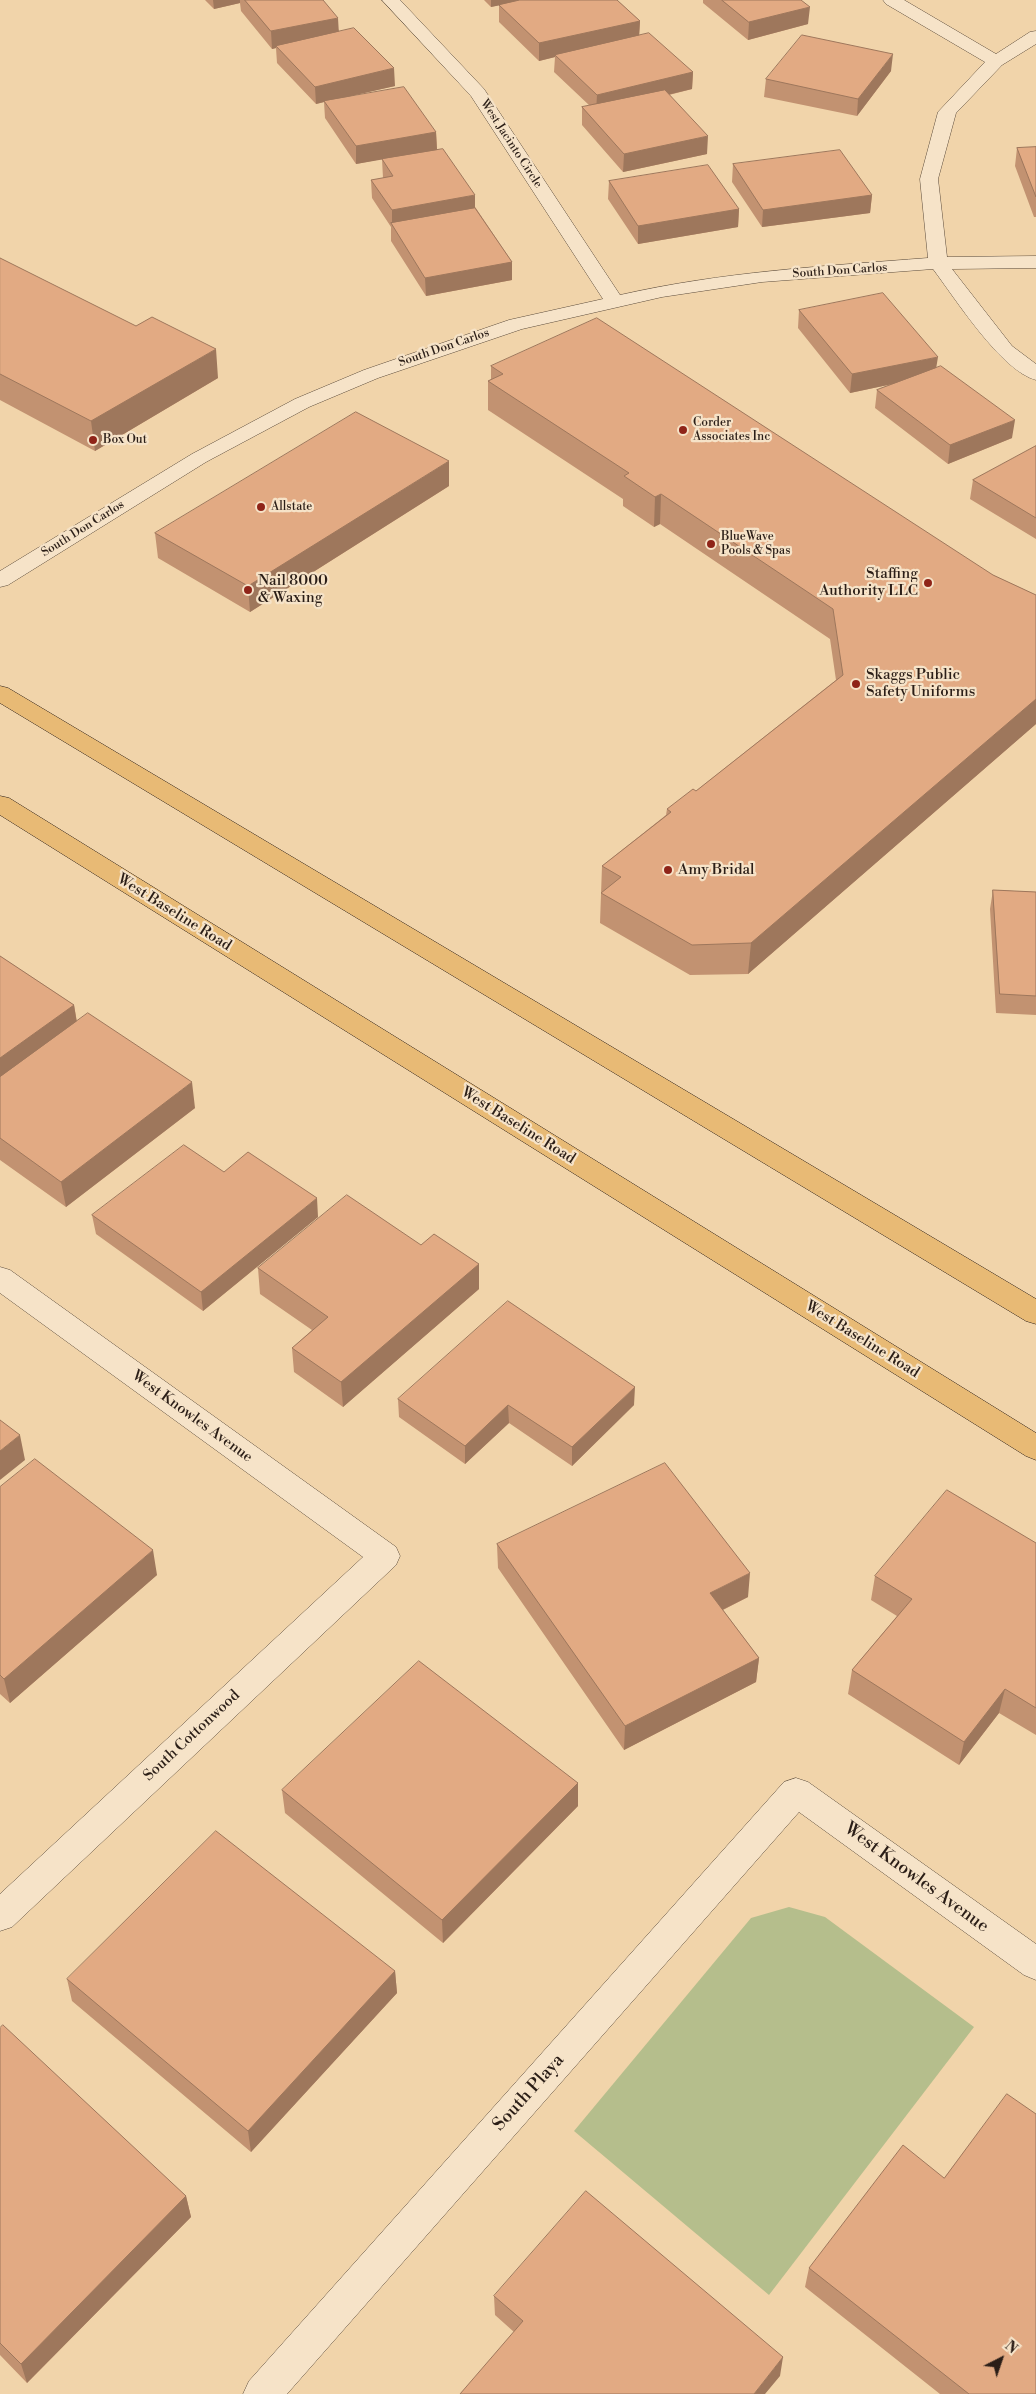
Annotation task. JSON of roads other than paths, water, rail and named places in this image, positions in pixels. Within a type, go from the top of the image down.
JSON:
[{"type":"main road","points":[[0,693],[1036,1313]]},
{"type":"main road","name":"West Baseline Road","points":[[0,804],[1036,1448]]},
{"type":"street","name":"West Jacinto Circle","points":[[391,0],[478,93],[614,301]]},
{"type":"street","points":[[892,0],[996,61]]},
{"type":"street","points":[[1036,36],[996,61],[947,112],[928,179],[938,263],[1005,350],[1036,374]]},
{"type":"street","name":"South Don Carlos","points":[[0,580],[198,458],[302,403],[442,348],[516,324],[662,291],[762,276],[938,263],[1036,262]]},
{"type":"street","name":"West Knowles Avenue","points":[[0,1278],[384,1556]]},
{"type":"street","name":"South Cottonwood","points":[[0,1916],[384,1556]]},
{"type":"street","name":"West Knowles Avenue","points":[[796,1792],[1036,1964]]},
{"type":"street","name":"South Playa","points":[[262,2394],[796,1792]]},
{"type":"place","name":"Corder Associates Inc","points":[[683,430]]},
{"type":"place","name":"Box Out","points":[[93,440]]},
{"type":"place","name":"Allstate","points":[[261,507]]},
{"type":"place","name":"BlueWave Pools & Spas","points":[[711,544]]},
{"type":"place","name":"Staffing Authority LLC","points":[[928,583]]},
{"type":"place","name":"Nail 8000 & Waxing","points":[[248,590]]},
{"type":"place","name":"Skaggs Public Safety Uniforms","points":[[856,684]]},
{"type":"place","name":"Amy Bridal","points":[[668,870]]}]
